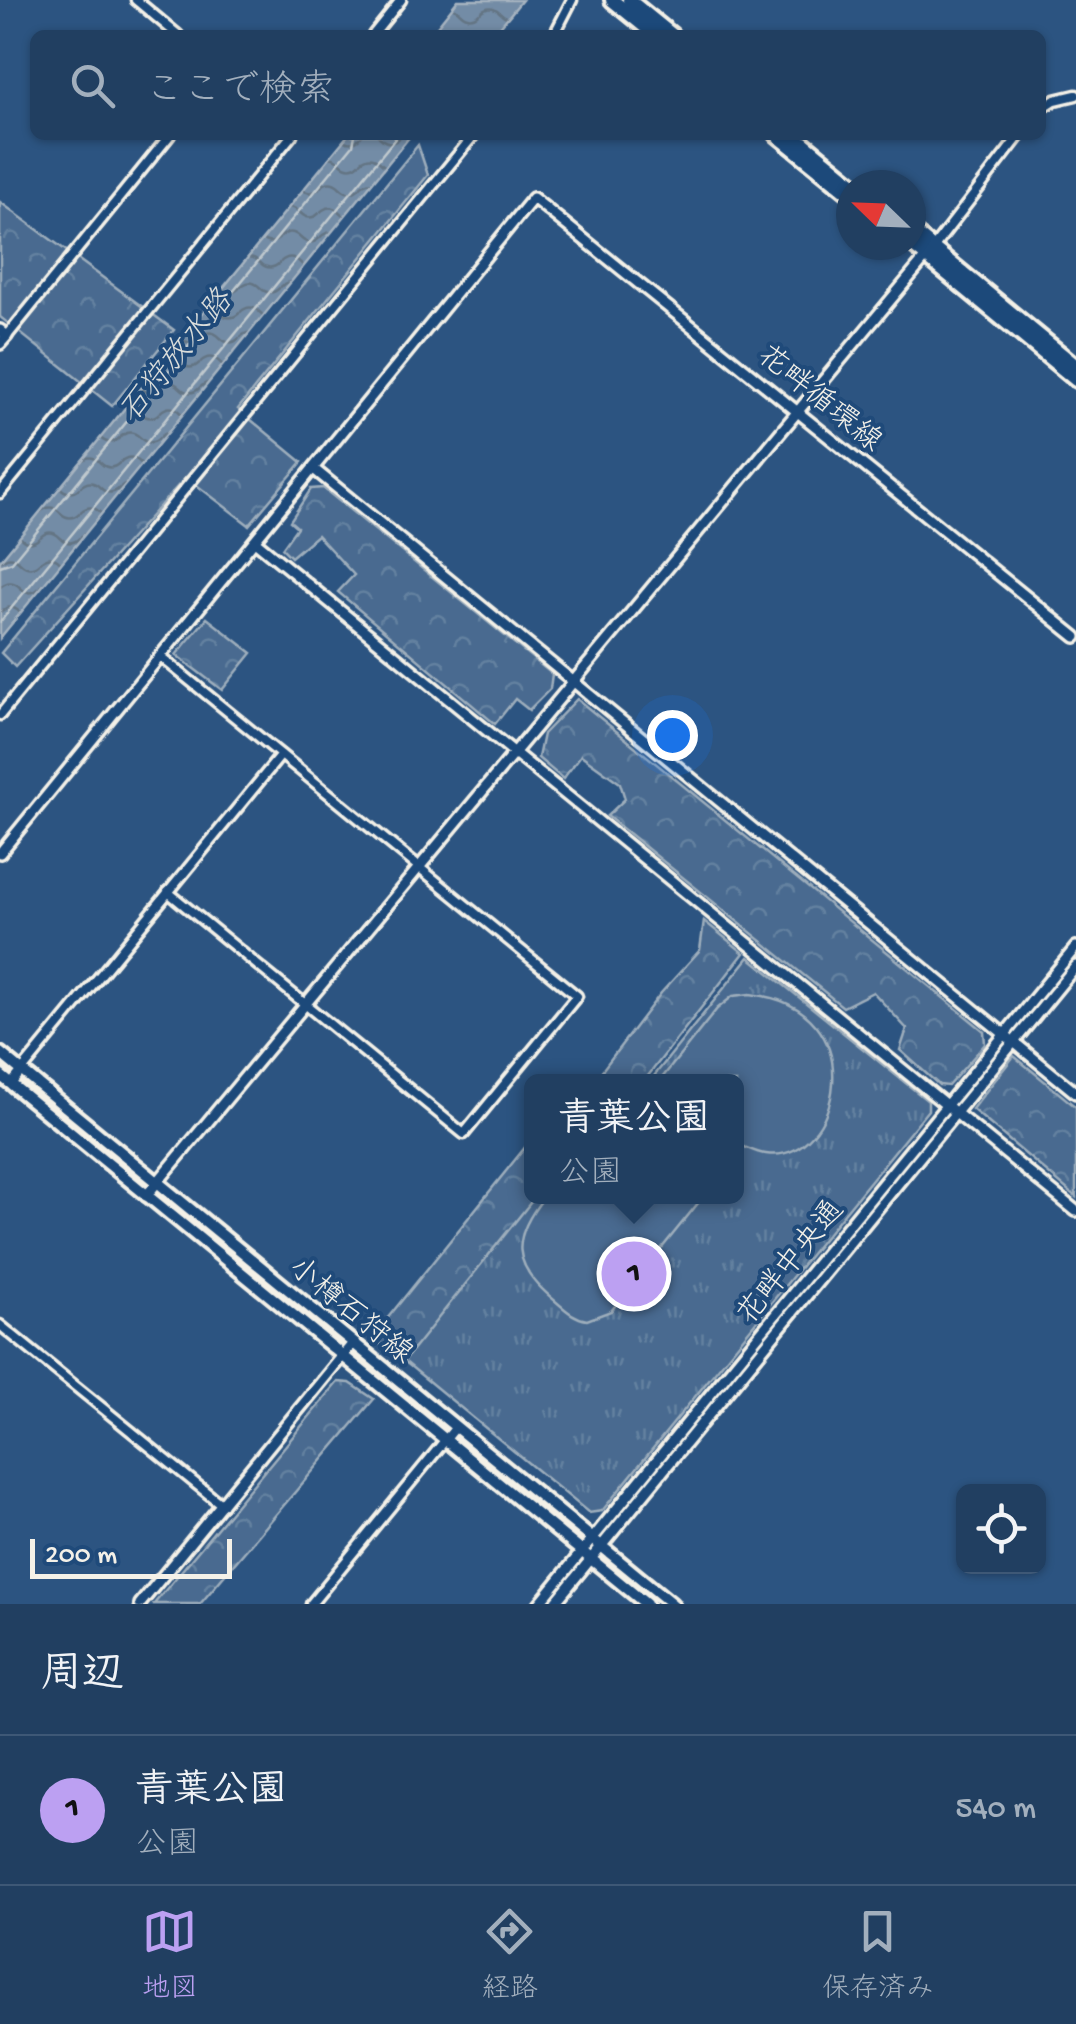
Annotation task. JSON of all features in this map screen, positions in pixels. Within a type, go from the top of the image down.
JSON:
[{"type":"highway","points":[[612,0],[648,30]]},
{"type":"highway","points":[[629,0],[666,30]]},
{"type":"highway","points":[[783,140],[836,183]]},
{"type":"highway","points":[[800,140],[837,170]]},
{"type":"highway","points":[[926,248],[1076,380]]},
{"type":"highway","points":[[926,251],[1076,366]]},
{"type":"main road","name":"小樽石狩線","points":[[0,1053],[672,1604]]},
{"type":"main road","name":"小樽石狩線","points":[[0,1075],[646,1604]]},
{"type":"street","points":[[136,0],[172,30]]},
{"type":"street","points":[[377,30],[401,0]]},
{"type":"street","points":[[557,30],[572,0]]},
{"type":"street","points":[[1046,106],[1076,95]]},
{"type":"street","points":[[2,337],[166,140]]},
{"type":"street","points":[[0,493],[288,140]]},
{"type":"street","points":[[0,714],[470,140]]},
{"type":"street","points":[[146,1196],[929,252],[1016,140]]},
{"type":"street","name":"花畔循環線","points":[[314,470],[533,198],[1076,638]]},
{"type":"street","points":[[0,852],[314,470],[1076,1093]]},
{"type":"street","points":[[256,542],[1076,1211]]},
{"type":"street","points":[[161,657],[577,996],[464,1134],[168,892]]},
{"type":"street","points":[[11,1084],[280,755]]},
{"type":"street","name":"花畔中央通","points":[[597,1542],[1076,947]]},
{"type":"street","name":"花畔中央通","points":[[539,1604],[597,1542],[1076,966]]},
{"type":"street","points":[[0,1325],[222,1505]]},
{"type":"street","points":[[140,1604],[354,1343]]},
{"type":"street","points":[[311,1604],[456,1427]]},
{"type":"street","name":"花畔中央通","points":[[554,1604],[586,1555]]},
{"type":"green space","points":[[418,145],[428,175],[238,409],[302,462],[249,525],[186,477],[15,667],[1,653]]},
{"type":"green space","points":[[0,202],[174,330],[112,406],[0,317]]},
{"type":"green space","points":[[323,488],[552,674],[550,689],[529,710],[515,699],[495,724],[338,592],[354,575],[317,535],[291,557],[282,548],[297,527],[290,521],[311,489]]},
{"type":"green space","points":[[207,618],[252,653],[222,690],[176,655]]},
{"type":"green space","points":[[577,699],[984,1031],[985,1044],[948,1086],[939,1085],[900,1050],[907,1029],[873,992],[843,1007],[607,816],[625,799],[620,783],[581,755],[563,779],[538,758],[543,734]]},
{"type":"green space","points":[[704,921],[744,953],[649,1074],[599,1074],[661,993],[700,950]]},
{"type":"green space","points":[[749,957],[928,1101],[928,1110],[602,1511],[589,1513],[404,1361],[529,1204],[744,1204],[744,1074],[656,1074]]},
{"type":"green space","points":[[750,994],[790,1005],[816,1026],[830,1053],[833,1083],[827,1112],[812,1135],[791,1151],[766,1154],[744,1147],[744,1074],[665,1074],[717,1009],[733,996]]},
{"type":"green space","points":[[1014,1056],[1076,1107],[1076,1197],[972,1109]]},
{"type":"green space","points":[[524,1149],[524,1204],[535,1204],[439,1326],[402,1359],[380,1344],[378,1330]]},
{"type":"green space","points":[[539,1204],[697,1204],[611,1311],[587,1320],[573,1315],[553,1299],[523,1262],[522,1238]]},
{"type":"green space","points":[[338,1382],[350,1383],[374,1399],[200,1604],[154,1604]]},
{"type":"water","points":[[458,0],[522,0],[497,30],[434,30]]},
{"type":"water","name":"石狩放水路","points":[[344,140],[407,140],[0,638],[0,561]]},
{"type":"place","name":"青葉公園","points":[[634,1274]]}]
